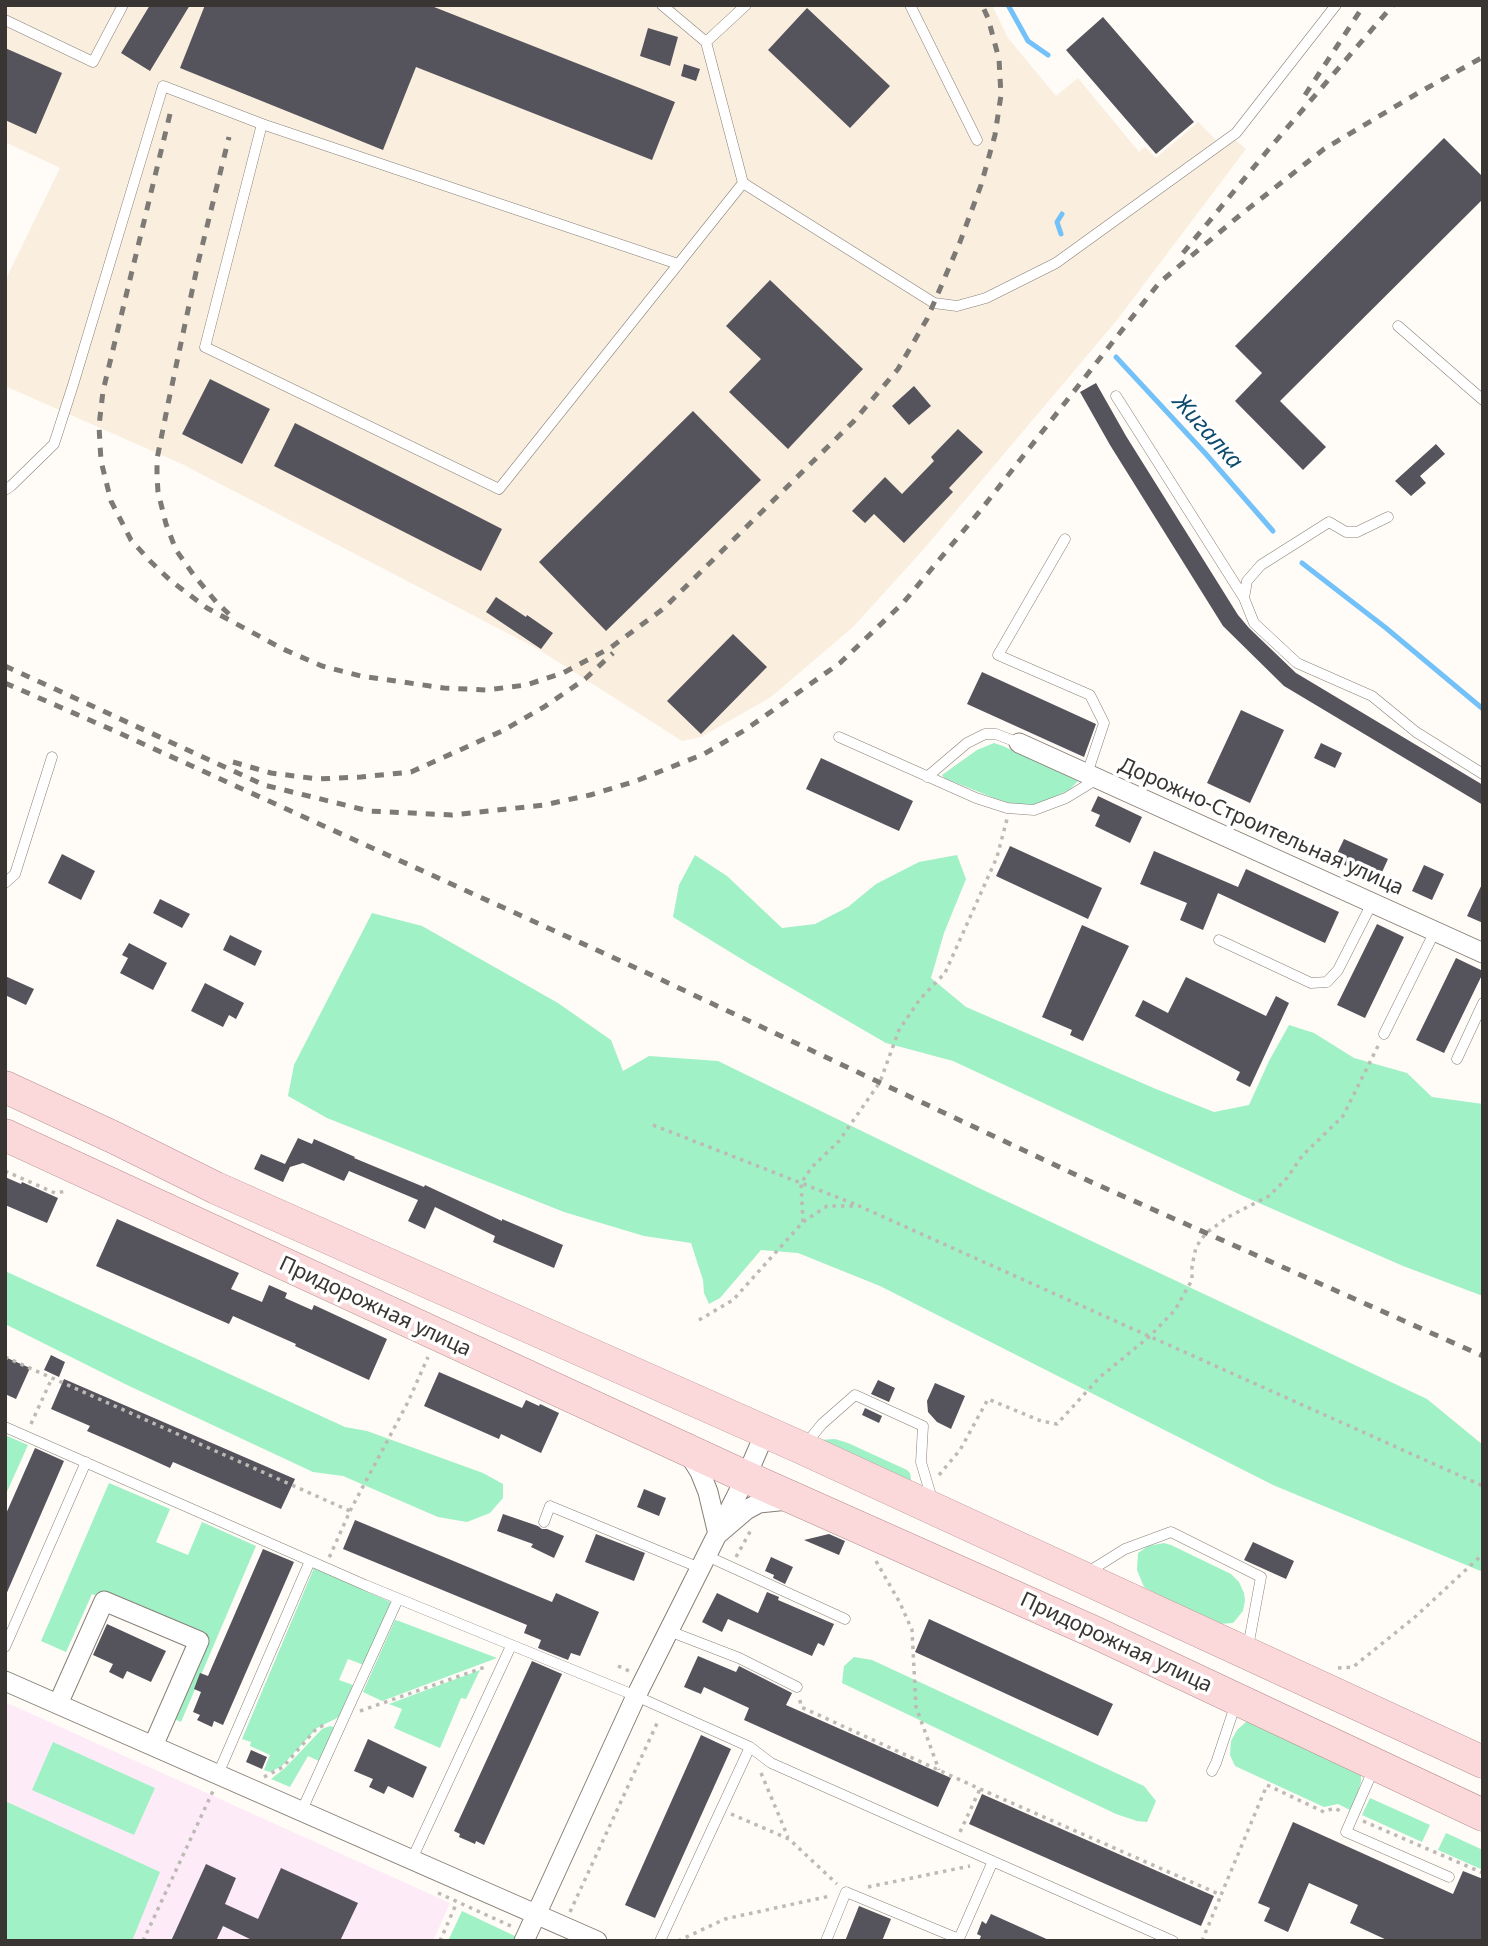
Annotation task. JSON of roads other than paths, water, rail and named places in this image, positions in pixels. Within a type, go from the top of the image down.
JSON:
[{"type":"main road","points":[[5,1087],[216,1188],[765,1433],[931,1498],[1082,1577],[1246,1655],[1483,1762]]},
{"type":"main road","name":"Придорожная улица","points":[[5,1135],[798,1501],[1094,1632],[1483,1815]]},
{"type":"street","name":"Дорожно-Строительная улица","points":[[1020,743],[1483,953]]},
{"type":"street","points":[[525,1937],[636,1696],[746,1477],[765,1433]]},
{"type":"street","points":[[687,1450],[708,1492],[718,1534]]},
{"type":"street","points":[[718,1534],[758,1503],[798,1501]]},
{"type":"street","points":[[58,1704],[104,1601],[199,1641],[153,1746]]},
{"type":"street","points":[[5,1681],[153,1746],[216,1781],[248,1787],[597,1941]]},
{"type":"lane","points":[[5,20],[93,62],[123,5]]},
{"type":"lane","points":[[662,5],[706,42],[743,183],[934,303],[957,306],[986,298],[1056,263],[1236,133],[1336,5]]},
{"type":"lane","points":[[706,42],[746,5]]},
{"type":"lane","points":[[910,5],[977,140]]},
{"type":"lane","points":[[5,490],[54,444],[163,86],[262,124],[678,264]]},
{"type":"lane","points":[[262,124],[205,347],[499,489],[743,183]]},
{"type":"lane","points":[[1398,326],[1483,400]]},
{"type":"lane","points":[[1116,396],[1244,598],[1254,623],[1297,663],[1372,696],[1416,732],[1483,774]]},
{"type":"lane","points":[[1244,598],[1247,581],[1261,565],[1329,522],[1346,532],[1357,532],[1388,517]]},
{"type":"lane","points":[[839,737],[976,798],[1007,808],[1034,810],[1066,798],[1092,776],[1104,723],[1090,695],[998,655],[1065,539]]},
{"type":"lane","points":[[927,777],[967,743],[985,734],[996,733],[1020,743]]},
{"type":"lane","points":[[5,883],[15,874],[52,757]]},
{"type":"lane","points":[[1219,940],[1311,983],[1327,982],[1338,970],[1372,903]]},
{"type":"lane","points":[[1384,1034],[1435,931]]},
{"type":"lane","points":[[1457,1059],[1483,1003]]},
{"type":"lane","points":[[802,1448],[822,1424],[855,1395],[923,1426],[921,1462],[931,1498]]},
{"type":"lane","points":[[5,1427],[398,1599],[636,1696],[750,1747],[771,1763],[1173,1941]]},
{"type":"lane","points":[[5,1647],[86,1462]]},
{"type":"lane","points":[[544,1522],[550,1506],[704,1562],[845,1619]]},
{"type":"lane","points":[[1082,1577],[1125,1549],[1171,1532],[1261,1577],[1246,1655]]},
{"type":"lane","points":[[216,1781],[310,1561]]},
{"type":"lane","points":[[302,1810],[398,1599]]},
{"type":"lane","points":[[669,1632],[739,1658],[797,1686]]},
{"type":"lane","points":[[412,1859],[511,1646]]},
{"type":"lane","points":[[1212,1771],[1237,1699]]},
{"type":"lane","points":[[660,1941],[750,1747]]},
{"type":"lane","points":[[1375,1764],[1346,1832],[1449,1877]]},
{"type":"lane","points":[[826,1941],[846,1892],[959,1940],[993,1861]]},
{"type":"waterway","name":"Жигалка","points":[[1008,5],[1028,41],[1048,55]]},
{"type":"waterway","name":"Жигалка","points":[[1061,234],[1057,222],[1062,214]]},
{"type":"waterway","name":"Жигалка","points":[[1116,357],[1273,531]]},
{"type":"waterway","name":"Жигалка","points":[[1302,563],[1386,628],[1483,709]]},
{"type":"railway","points":[[170,114],[103,391],[99,426],[101,461],[111,501],[131,540],[171,581],[207,608],[283,649],[322,666],[361,676],[444,688],[486,690],[526,685],[563,673],[610,648],[663,609],[854,421],[898,369],[927,319],[960,242],[981,185],[995,135],[1001,95],[999,59],[982,5]]},
{"type":"railway","points":[[1305,95],[1364,5]]},
{"type":"railway","points":[[1183,253],[1393,5]]},
{"type":"railway","points":[[5,666],[264,785],[369,811],[452,815],[544,805],[636,781],[704,754],[745,730],[840,663],[903,603],[980,511],[1159,283],[1324,149],[1483,57]]},
{"type":"railway","points":[[229,137],[198,263],[168,404],[157,459],[157,476],[166,524],[176,550],[217,603],[229,614]]},
{"type":"railway","points":[[233,762],[271,773],[318,779],[411,772],[502,731],[544,707],[585,679],[613,653]]},
{"type":"railway","points":[[5,683],[645,972],[1089,1181],[1483,1356]]}]
